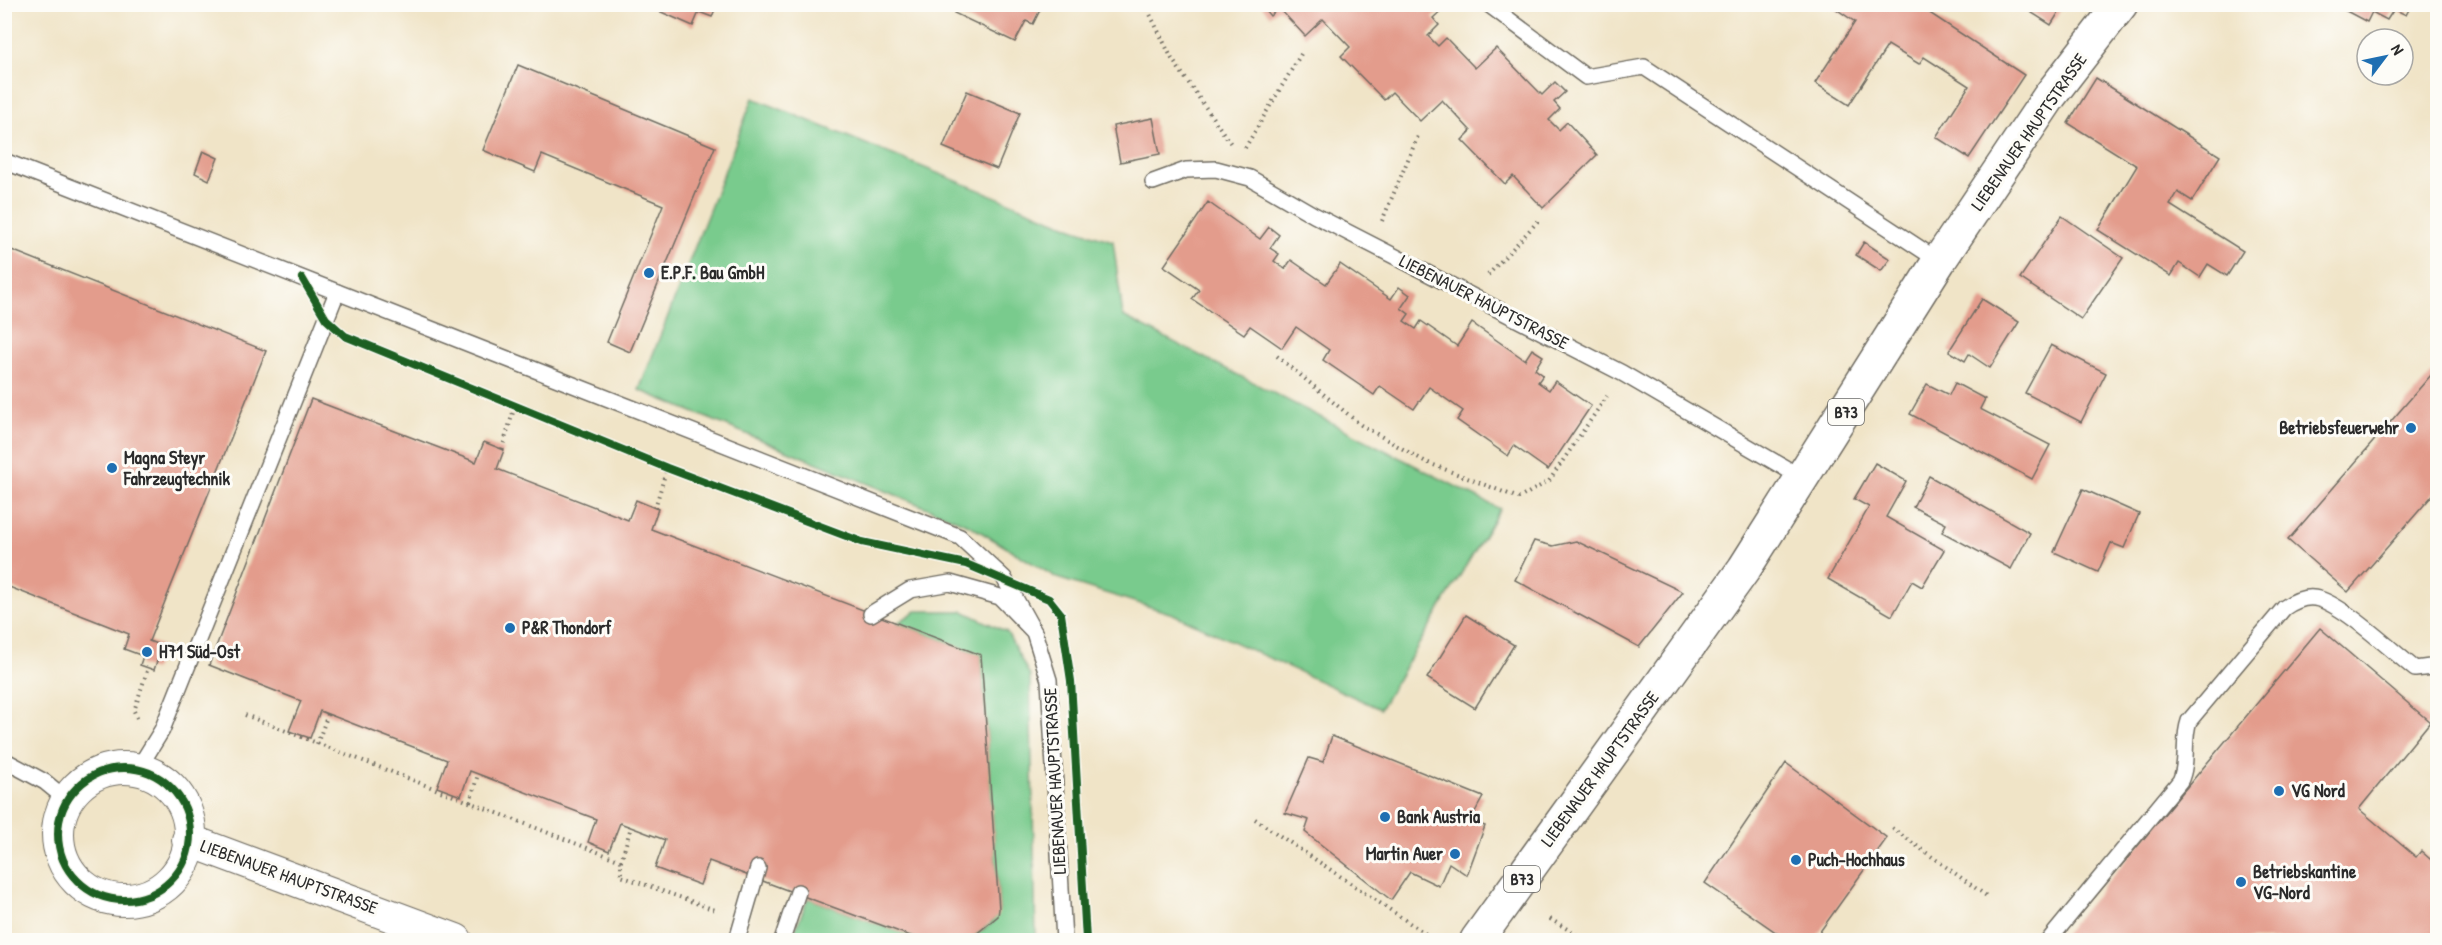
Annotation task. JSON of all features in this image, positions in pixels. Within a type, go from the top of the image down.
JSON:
[{"type":"main road","name":"LIEBENAUER HAUPTSTRASSE","points":[[1477,940],[1744,569],[1804,478],[1939,261],[2049,97],[2121,4]]},
{"type":"street","points":[[117,768],[138,769],[157,777],[173,789],[184,807],[189,826],[188,849],[179,870],[164,887],[143,897],[121,900],[99,895],[80,883],[66,865],[58,844],[59,821],[67,800],[80,784],[98,773],[117,768]]},
{"type":"street","name":"LIEBENAUER HAUPTSTRASSE","points":[[188,840],[456,940]]},
{"type":"lane","points":[[1488,4],[1586,77],[1644,67],[1939,261]]},
{"type":"lane","points":[[4,161],[960,537],[1004,578],[1034,632]]},
{"type":"lane","name":"LIEBENAUER HAUPTSTRASSE","points":[[1153,182],[1186,170],[1216,169],[1250,178],[1314,215],[1622,373],[1804,478]]},
{"type":"lane","points":[[138,769],[162,730],[338,292]]},
{"type":"lane","name":"LIEBENAUER HAUPTSTRASSE","points":[[871,614],[909,590],[950,583],[1000,597],[1034,632],[1049,680],[1064,940]]},
{"type":"lane","points":[[2049,940],[2180,781],[2183,774],[2187,727],[2196,711],[2284,608],[2296,600],[2319,599],[2336,607],[2415,669],[2438,666]]},
{"type":"lane","points":[[4,760],[45,782],[67,800]]},
{"type":"lane","points":[[736,940],[758,868]]},
{"type":"lane","points":[[782,940],[798,892]]},
{"type":"path","points":[[1145,4],[1172,59],[1240,157],[1250,178]]},
{"type":"path","points":[[1240,157],[1301,54]]},
{"type":"path","points":[[1372,244],[1418,136]]},
{"type":"path","points":[[1469,296],[1539,220]]},
{"type":"path","points":[[1277,356],[1360,425],[1426,462],[1519,498],[1549,481],[1622,373]]},
{"type":"path","points":[[504,402],[526,411]]},
{"type":"path","points":[[502,449],[515,406]]},
{"type":"path","points":[[656,463],[678,472]]},
{"type":"path","points":[[655,508],[667,468]]},
{"type":"path","points":[[139,725],[134,711],[148,668]]},
{"type":"path","points":[[317,744],[328,714]]},
{"type":"path","points":[[245,715],[621,861]]},
{"type":"path","points":[[470,802],[478,774]]},
{"type":"path","points":[[1255,819],[1426,934]]},
{"type":"path","points":[[631,827],[621,861],[621,876],[719,911]]},
{"type":"path","points":[[1892,828],[1988,897]]},
{"type":"path","points":[[1550,919],[1586,940]]},
{"type":"green space","points":[[753,98],[1075,229],[1113,241],[1123,316],[1500,509],[1380,709],[1173,614],[1057,578],[969,525],[639,390]]},
{"type":"green space","points":[[916,611],[963,611],[1007,632],[1030,676],[1036,940],[969,940],[992,923],[999,909],[981,655],[897,623]]},
{"type":"green space","points":[[808,898],[921,940],[794,940],[792,938]]},
{"type":"building","points":[[643,4],[717,4],[712,17],[699,12],[693,26]]},
{"type":"building","points":[[958,4],[1043,4],[1033,24],[1026,21],[1015,42],[954,13]]},
{"type":"building","points":[[1260,4],[1415,4],[1421,11],[1428,4],[1441,4],[1444,8],[1433,18],[1439,25],[1428,36],[1438,46],[1446,38],[1475,68],[1496,48],[1542,95],[1555,82],[1565,92],[1554,102],[1560,109],[1549,120],[1559,130],[1567,122],[1597,155],[1543,208],[1513,176],[1505,184],[1462,140],[1471,131],[1442,100],[1420,121],[1392,92],[1384,100],[1341,56],[1350,47],[1323,19],[1305,36],[1279,8],[1270,16]]},
{"type":"building","points":[[1829,4],[1916,4],[2024,75],[1969,158],[1936,137],[1969,86],[1924,57],[1919,64],[1888,45],[1849,105],[1815,83],[1855,22]]},
{"type":"building","points":[[2018,4],[2064,4],[2051,25]]},
{"type":"building","points":[[2333,4],[2412,4],[2406,15],[2394,9],[2387,20],[2372,12],[2367,22]]},
{"type":"building","name":"E.P.F. Bau GmbH","points":[[518,65],[715,147],[630,352],[607,342],[663,205],[542,155],[535,172],[483,150]]},
{"type":"building","points":[[2096,78],[2220,156],[2192,201],[2178,192],[2170,205],[2243,251],[2227,276],[2208,264],[2200,277],[2179,263],[2171,276],[2098,230],[2137,166],[2068,123]]},
{"type":"building","points":[[967,91],[1020,113],[997,169],[943,147]]},
{"type":"building","points":[[1153,118],[1160,154],[1120,162],[1113,126]]},
{"type":"building","points":[[203,151],[218,158],[209,180],[195,173]]},
{"type":"building","points":[[1208,202],[1260,239],[1269,227],[1279,235],[1270,248],[1279,254],[1274,261],[1285,269],[1291,260],[1326,284],[1340,264],[1391,299],[1399,287],[1410,295],[1401,308],[1409,314],[1404,321],[1416,329],[1421,321],[1457,346],[1472,323],[1525,360],[1532,349],[1543,356],[1535,369],[1543,375],[1538,382],[1549,390],[1555,381],[1591,406],[1548,470],[1514,446],[1508,456],[1457,420],[1463,411],[1429,387],[1414,409],[1380,386],[1374,395],[1323,360],[1329,350],[1296,327],[1282,348],[1250,326],[1244,334],[1192,299],[1199,290],[1164,266]]},
{"type":"building","points":[[2062,216],[2123,258],[2081,319],[2020,278]]},
{"type":"building","points":[[1864,242],[1890,259],[1881,271],[1856,255]]},
{"type":"building","name":"Magna Steyr Fahrzeugtechnik","points":[[4,247],[266,351],[149,641],[162,646],[154,670],[140,665],[143,656],[124,649],[129,634],[4,585]]},
{"type":"building","points":[[1982,299],[2019,322],[1990,368],[1969,354],[1965,361],[1949,351]]},
{"type":"building","points":[[2051,345],[2106,373],[2081,422],[2025,393]]},
{"type":"building","name":"Betriebsfeuerwehr","points":[[2438,367],[2438,489],[2348,592],[2288,540]]},
{"type":"building","points":[[1955,383],[1985,399],[1980,409],[2050,445],[2032,479],[1910,414],[1927,384],[1949,395]]},
{"type":"building","name":"P&R Thondorf","points":[[311,399],[476,462],[484,442],[504,450],[497,469],[628,520],[636,500],[658,509],[651,529],[981,655],[998,916],[969,940],[921,940],[709,861],[700,885],[655,868],[665,840],[620,823],[609,851],[588,842],[596,819],[470,771],[461,796],[437,787],[447,760],[320,711],[310,738],[289,731],[301,701],[209,665]]},
{"type":"building","points":[[1875,463],[1906,481],[1886,517],[1944,550],[1922,587],[1912,581],[1892,616],[1828,579],[1869,507],[1854,499]]},
{"type":"building","points":[[1929,476],[2030,533],[2011,569],[1942,532],[1946,524],[1913,507]]},
{"type":"building","points":[[2083,489],[2139,514],[2124,548],[2111,543],[2098,572],[2054,552]]},
{"type":"building","points":[[1534,541],[1553,546],[1576,541],[1683,592],[1639,647],[1515,580]]},
{"type":"building","points":[[1466,615],[1514,645],[1475,708],[1427,678]]},
{"type":"building","name":"VG Nord","points":[[2320,628],[2430,722],[2359,809],[2416,857],[2421,851],[2438,866],[2438,940],[2059,940]]},
{"type":"building","name":"Bank Austria","points":[[1332,736],[1483,797],[1470,821],[1485,826],[1467,875],[1449,863],[1439,886],[1410,872],[1391,900],[1305,832],[1309,820],[1285,813],[1309,758],[1323,762]]},
{"type":"building","name":"Puch-Hochhaus","points":[[1786,763],[1887,838],[1814,940],[1787,940],[1705,883]]},
{"type":"cycle path","points":[[302,278],[326,319],[345,336],[667,468],[862,542],[966,564],[1049,599],[1061,614],[1071,681],[1086,940]]},
{"type":"cycle path","points":[[124,768],[149,773],[170,788],[185,809],[190,834],[185,859],[170,880],[149,895],[124,900],[99,895],[78,880],[63,859],[58,834],[63,809],[78,788],[99,773],[124,768]]},
{"type":"place","name":"E.P.F. Bau GmbH","points":[[649,273]]},
{"type":"place","name":"Betriebsfeuerwehr","points":[[2411,428]]},
{"type":"place","name":"Magna Steyr Fahrzeugtechnik","points":[[112,468]]},
{"type":"place","name":"P&R Thondorf","points":[[510,628]]},
{"type":"place","name":"H71 Süd-Ost","points":[[147,652]]},
{"type":"place","name":"VG Nord","points":[[2279,791]]},
{"type":"place","name":"Bank Austria","points":[[1385,817]]},
{"type":"place","name":"Martin Auer","points":[[1455,854]]},
{"type":"place","name":"Puch-Hochhaus","points":[[1796,860]]},
{"type":"place","name":"Betriebskantine VG-Nord","points":[[2241,882]]}]
